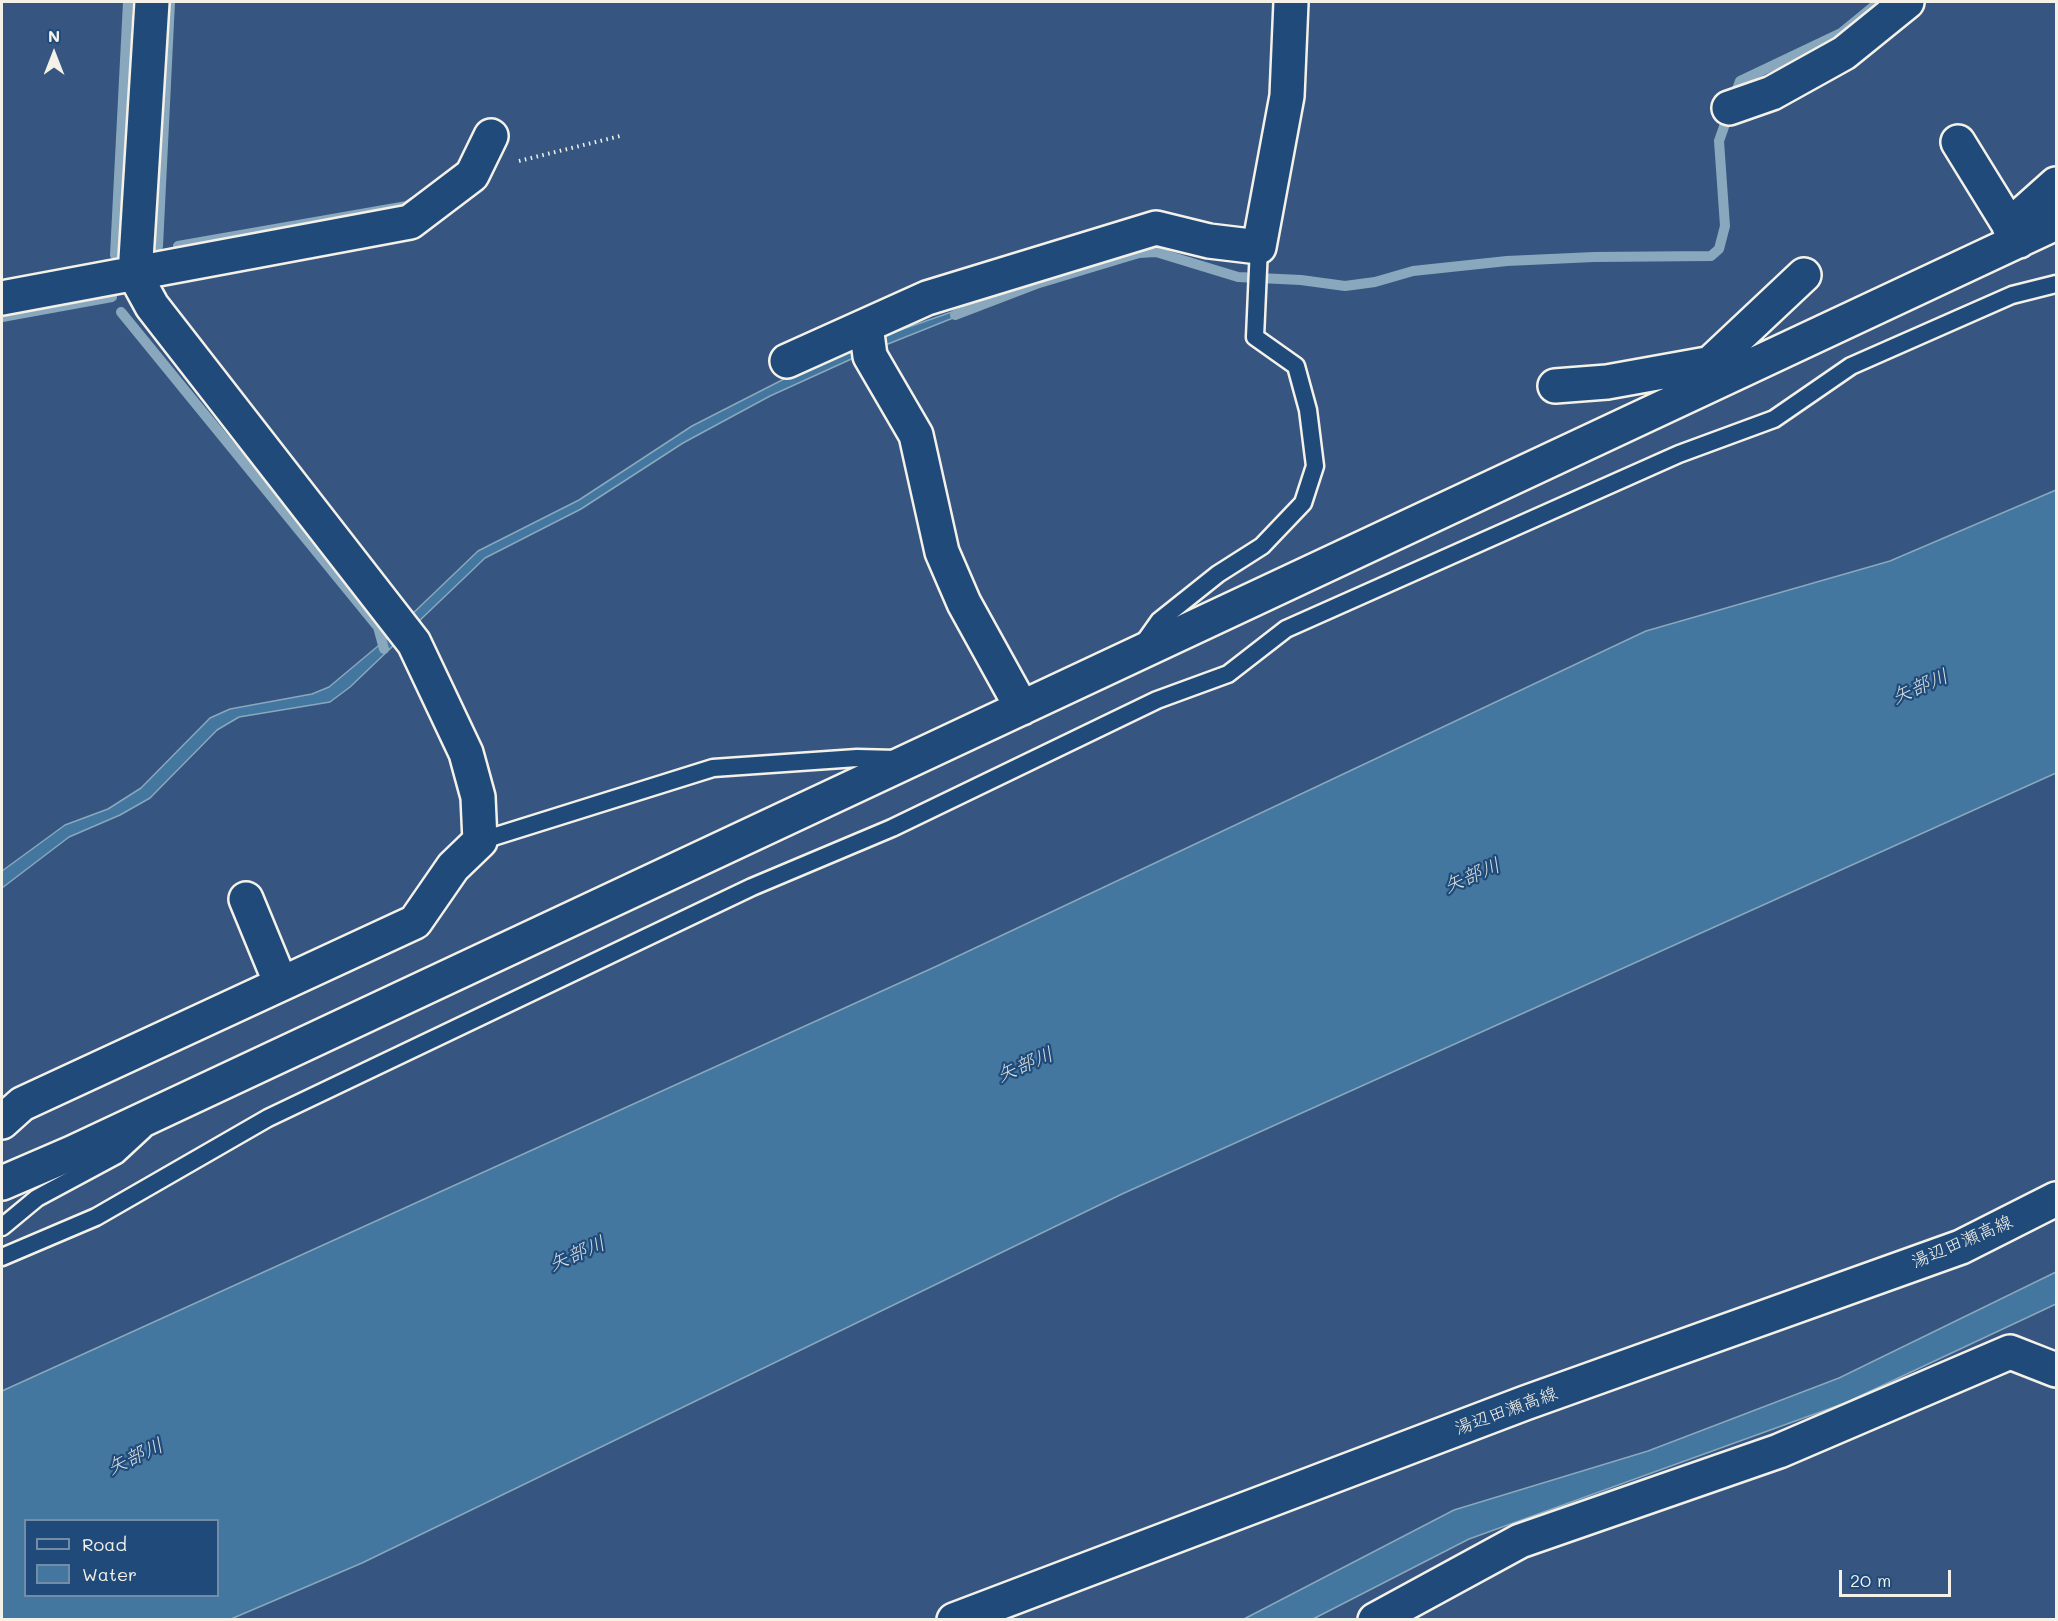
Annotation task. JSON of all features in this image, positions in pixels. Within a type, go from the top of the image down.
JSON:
[{"type":"street","points":[[2,1122],[22,1104],[415,922],[453,867],[480,841],[478,797],[466,753],[414,643],[152,306],[135,275],[152,2]]},
{"type":"street","points":[[787,361],[927,298],[1155,228],[1209,241],[1260,248],[1287,96],[1291,2]]},
{"type":"street","points":[[1729,108],[1772,93],[1844,53],[1907,2]]},
{"type":"street","points":[[2,298],[410,222],[472,175],[491,136]]},
{"type":"street","points":[[1958,142],[2014,233]]},
{"type":"street","points":[[2014,233],[2056,184]]},
{"type":"street","points":[[2,1183],[165,1109],[1760,362],[2014,233],[2056,223]]},
{"type":"street","points":[[1683,398],[1707,364],[1780,301],[1804,275]]},
{"type":"street","points":[[866,326],[870,356],[916,435],[942,552],[964,603],[1022,708]]},
{"type":"street","points":[[1555,386],[1607,382],[1707,364],[1760,362]]},
{"type":"street","points":[[246,899],[281,984]]},
{"type":"street","name":"湯辺田瀬高線","points":[[954,1620],[1526,1403],[1961,1247],[2056,1199]]},
{"type":"street","points":[[1375,1620],[1520,1541],[1779,1451],[2010,1352],[2056,1370]]},
{"type":"lane","points":[[1136,654],[1159,621],[1218,574],[1262,546],[1303,503],[1315,466],[1308,410],[1296,366],[1255,337],[1260,248]]},
{"type":"lane","points":[[2,1257],[96,1217],[268,1118],[623,949],[752,888],[892,828],[1156,700],[1228,674],[1286,629],[1678,454],[1774,419],[1862,361],[2012,295],[2056,284]]},
{"type":"lane","points":[[480,841],[714,768],[857,758],[912,759]]},
{"type":"lane","points":[[2,1227],[37,1198],[117,1155],[165,1109]]},
{"type":"path","points":[[472,175],[620,136]]},
{"type":"water","points":[[966,307],[968,312],[858,356],[770,396],[683,443],[581,509],[485,558],[350,687],[330,702],[239,717],[217,730],[150,798],[120,815],[69,837],[2,888],[2,871],[65,825],[108,809],[141,788],[210,718],[230,709],[312,694],[329,687],[384,641],[478,551],[579,500],[692,426],[788,377],[883,336]]},
{"type":"water","name":"矢部川","points":[[2056,490],[2056,773],[1122,1194],[362,1563],[231,1619],[2,1619],[2,1391],[937,966],[1646,631],[1890,561]]},
{"type":"water","points":[[2056,1272],[2056,1304],[1845,1403],[1469,1539],[1313,1619],[1244,1619],[1454,1510],[1648,1451],[1839,1378]]},
{"type":"waterway","points":[[115,255],[128,2]]},
{"type":"waterway","points":[[158,246],[170,2]]},
{"type":"waterway","points":[[955,315],[1036,284],[1139,253],[1156,252],[1238,277],[1301,280],[1345,286],[1375,282],[1413,271],[1507,261],[1594,257],[1711,256],[1719,249],[1725,226],[1719,141],[1740,81],[1841,33],[1879,2]]},
{"type":"waterway","points":[[178,246],[407,206],[413,202]]},
{"type":"waterway","points":[[2,317],[112,297]]},
{"type":"waterway","points":[[121,312],[378,627],[384,649]]}]
